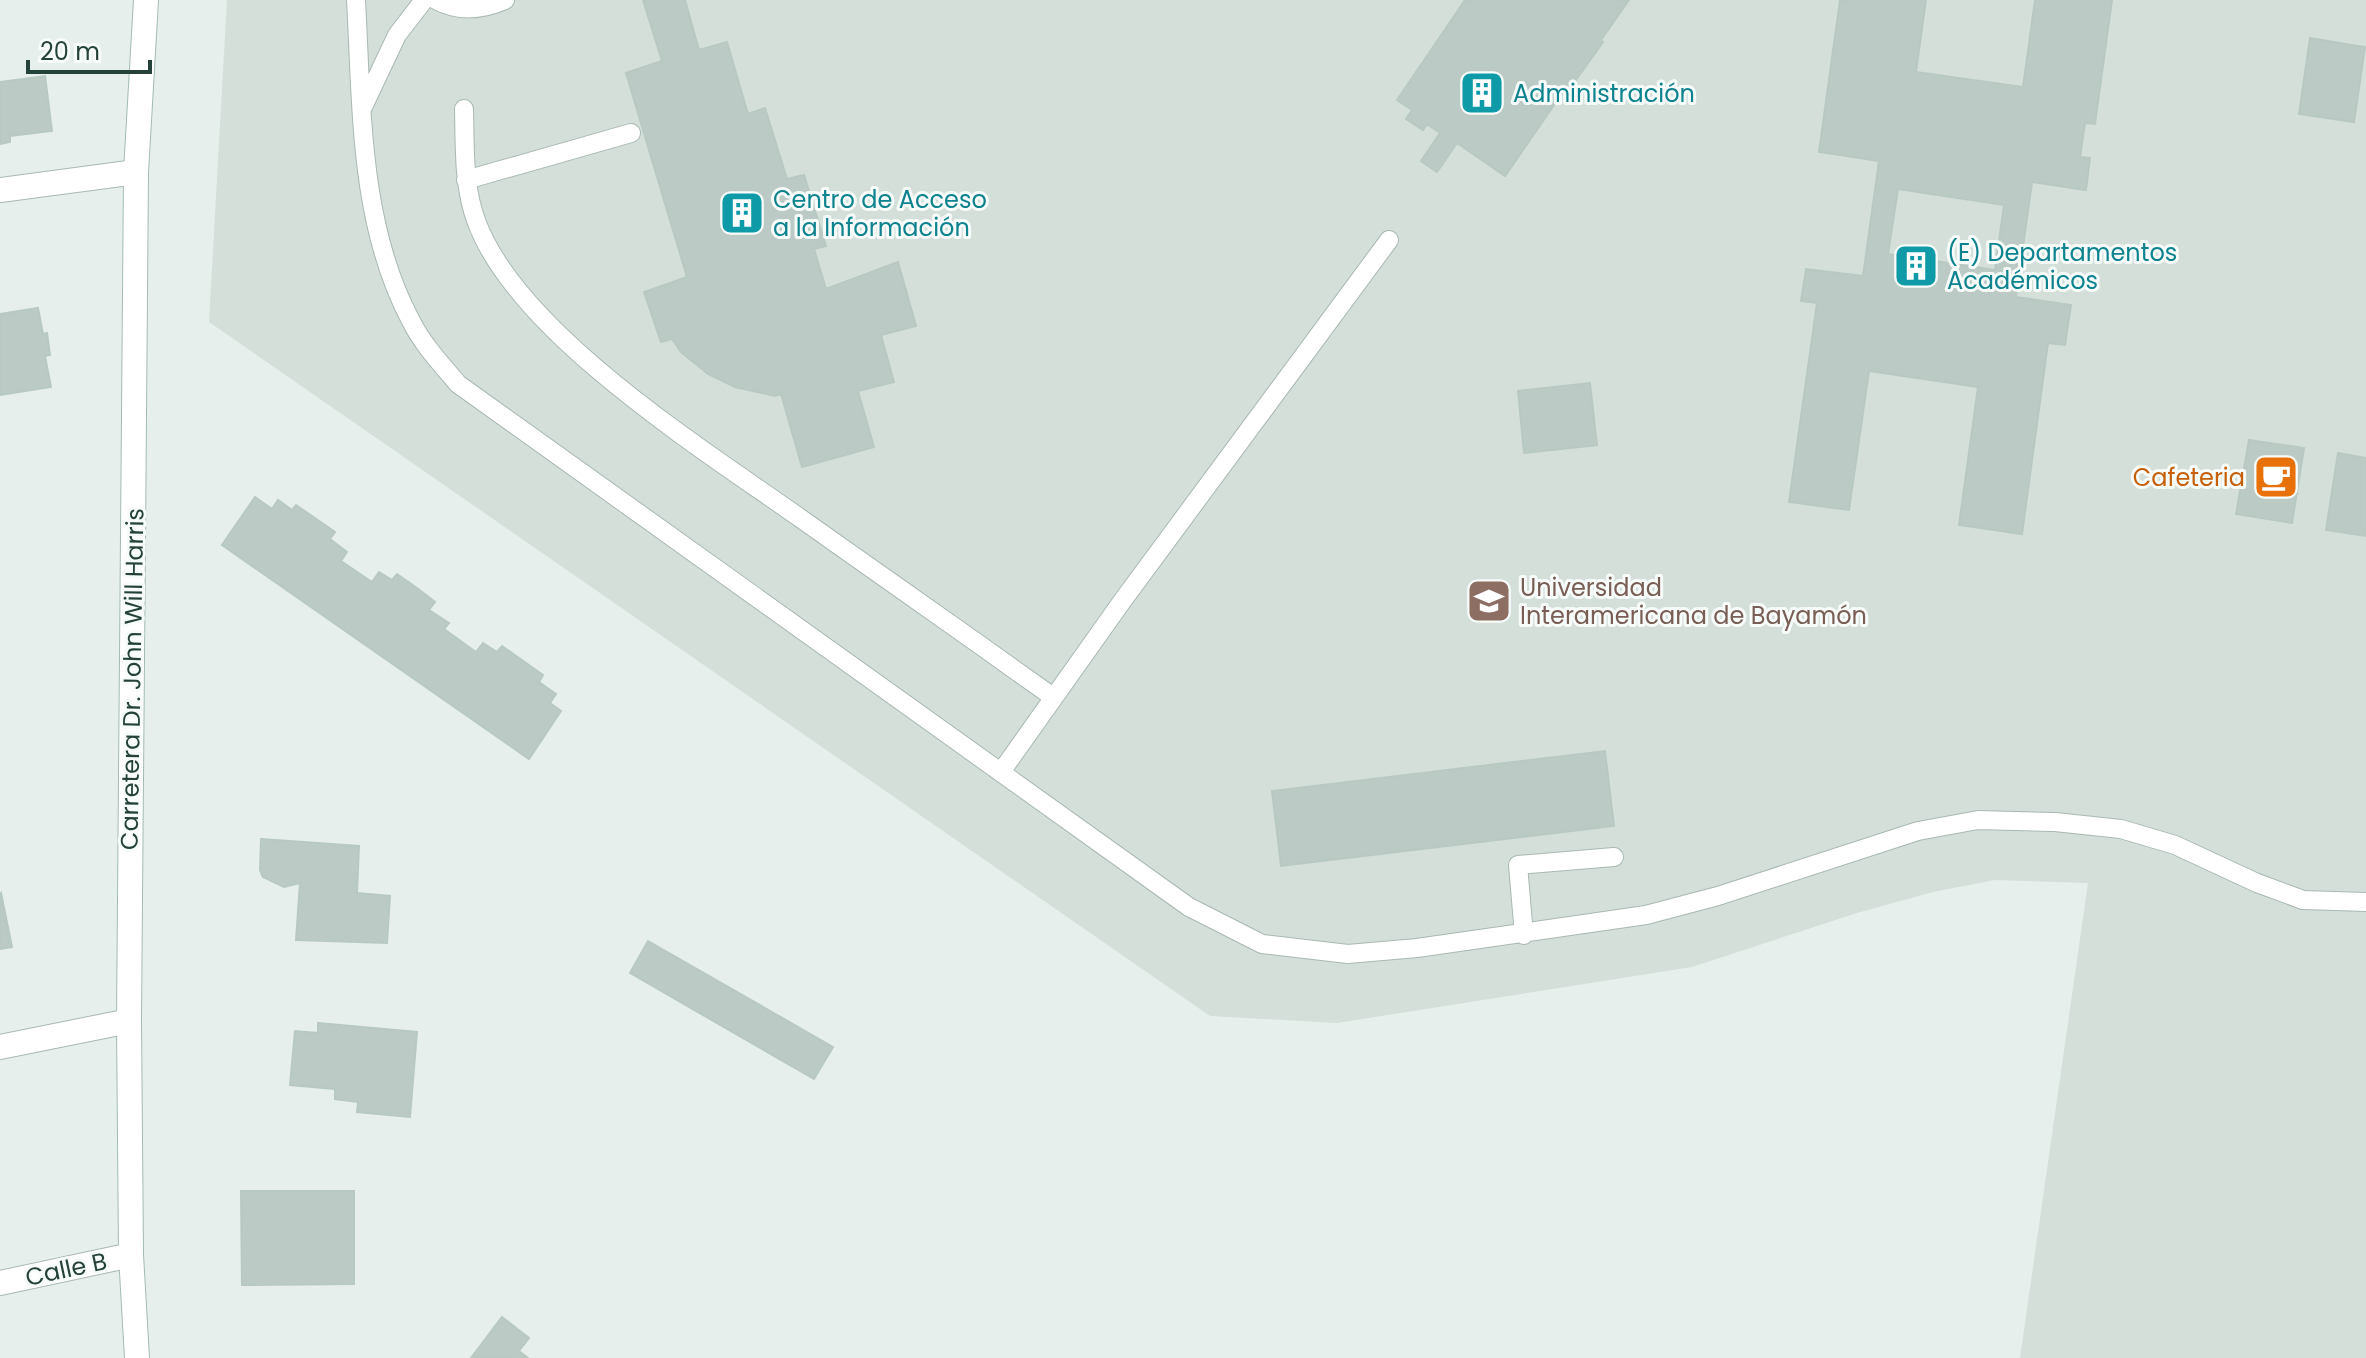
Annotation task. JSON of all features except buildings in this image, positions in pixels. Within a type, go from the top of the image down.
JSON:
[{"type":"street","name":"Carretera Dr. John Will Harris","points":[[137,1358],[131,1255],[129,1021],[136,172],[146,0]]},
{"type":"street","points":[[0,190],[136,172]]},
{"type":"street","points":[[0,1047],[129,1021]]},
{"type":"street","name":"Calle B","points":[[0,1283],[131,1255]]},
{"type":"lane","points":[[356,0],[362,110],[375,225],[388,268],[411,322],[458,384],[1189,907],[1243,937],[1262,944],[1348,954],[1524,935],[1646,915],[1718,896],[1918,831],[1978,820],[2055,822],[2121,829],[2175,845],[2257,883],[2303,900],[2366,902]]},
{"type":"lane","points":[[362,110],[397,35],[424,0]]},
{"type":"lane","points":[[436,0],[463,9],[489,7],[505,0]]},
{"type":"lane","points":[[464,109],[466,180],[477,223],[496,260],[560,335],[674,429],[1053,697]]},
{"type":"lane","points":[[466,180],[631,133]]},
{"type":"lane","points":[[1001,772],[1389,240]]},
{"type":"lane","points":[[1524,935],[1518,865],[1614,857]]},
{"type":"shaded area","name":"Universidad Interamericana de Bayamón","points":[[227,0],[2366,0],[2366,1358],[2020,1358],[2088,883],[1995,880],[1933,892],[1857,913],[1692,967],[1337,1023],[1210,1016],[209,322]]},
{"type":"place","name":"Administración","points":[[1482,93]]},
{"type":"place","name":"Centro de Acceso a la Información","points":[[742,213]]},
{"type":"place","name":"(E) Departamentos Académicos","points":[[1916,266]]},
{"type":"place","name":"Cafeteria","points":[[2276,477]]},
{"type":"place","name":"Universidad Interamericana de Bayamón","points":[[1489,601]]}]
